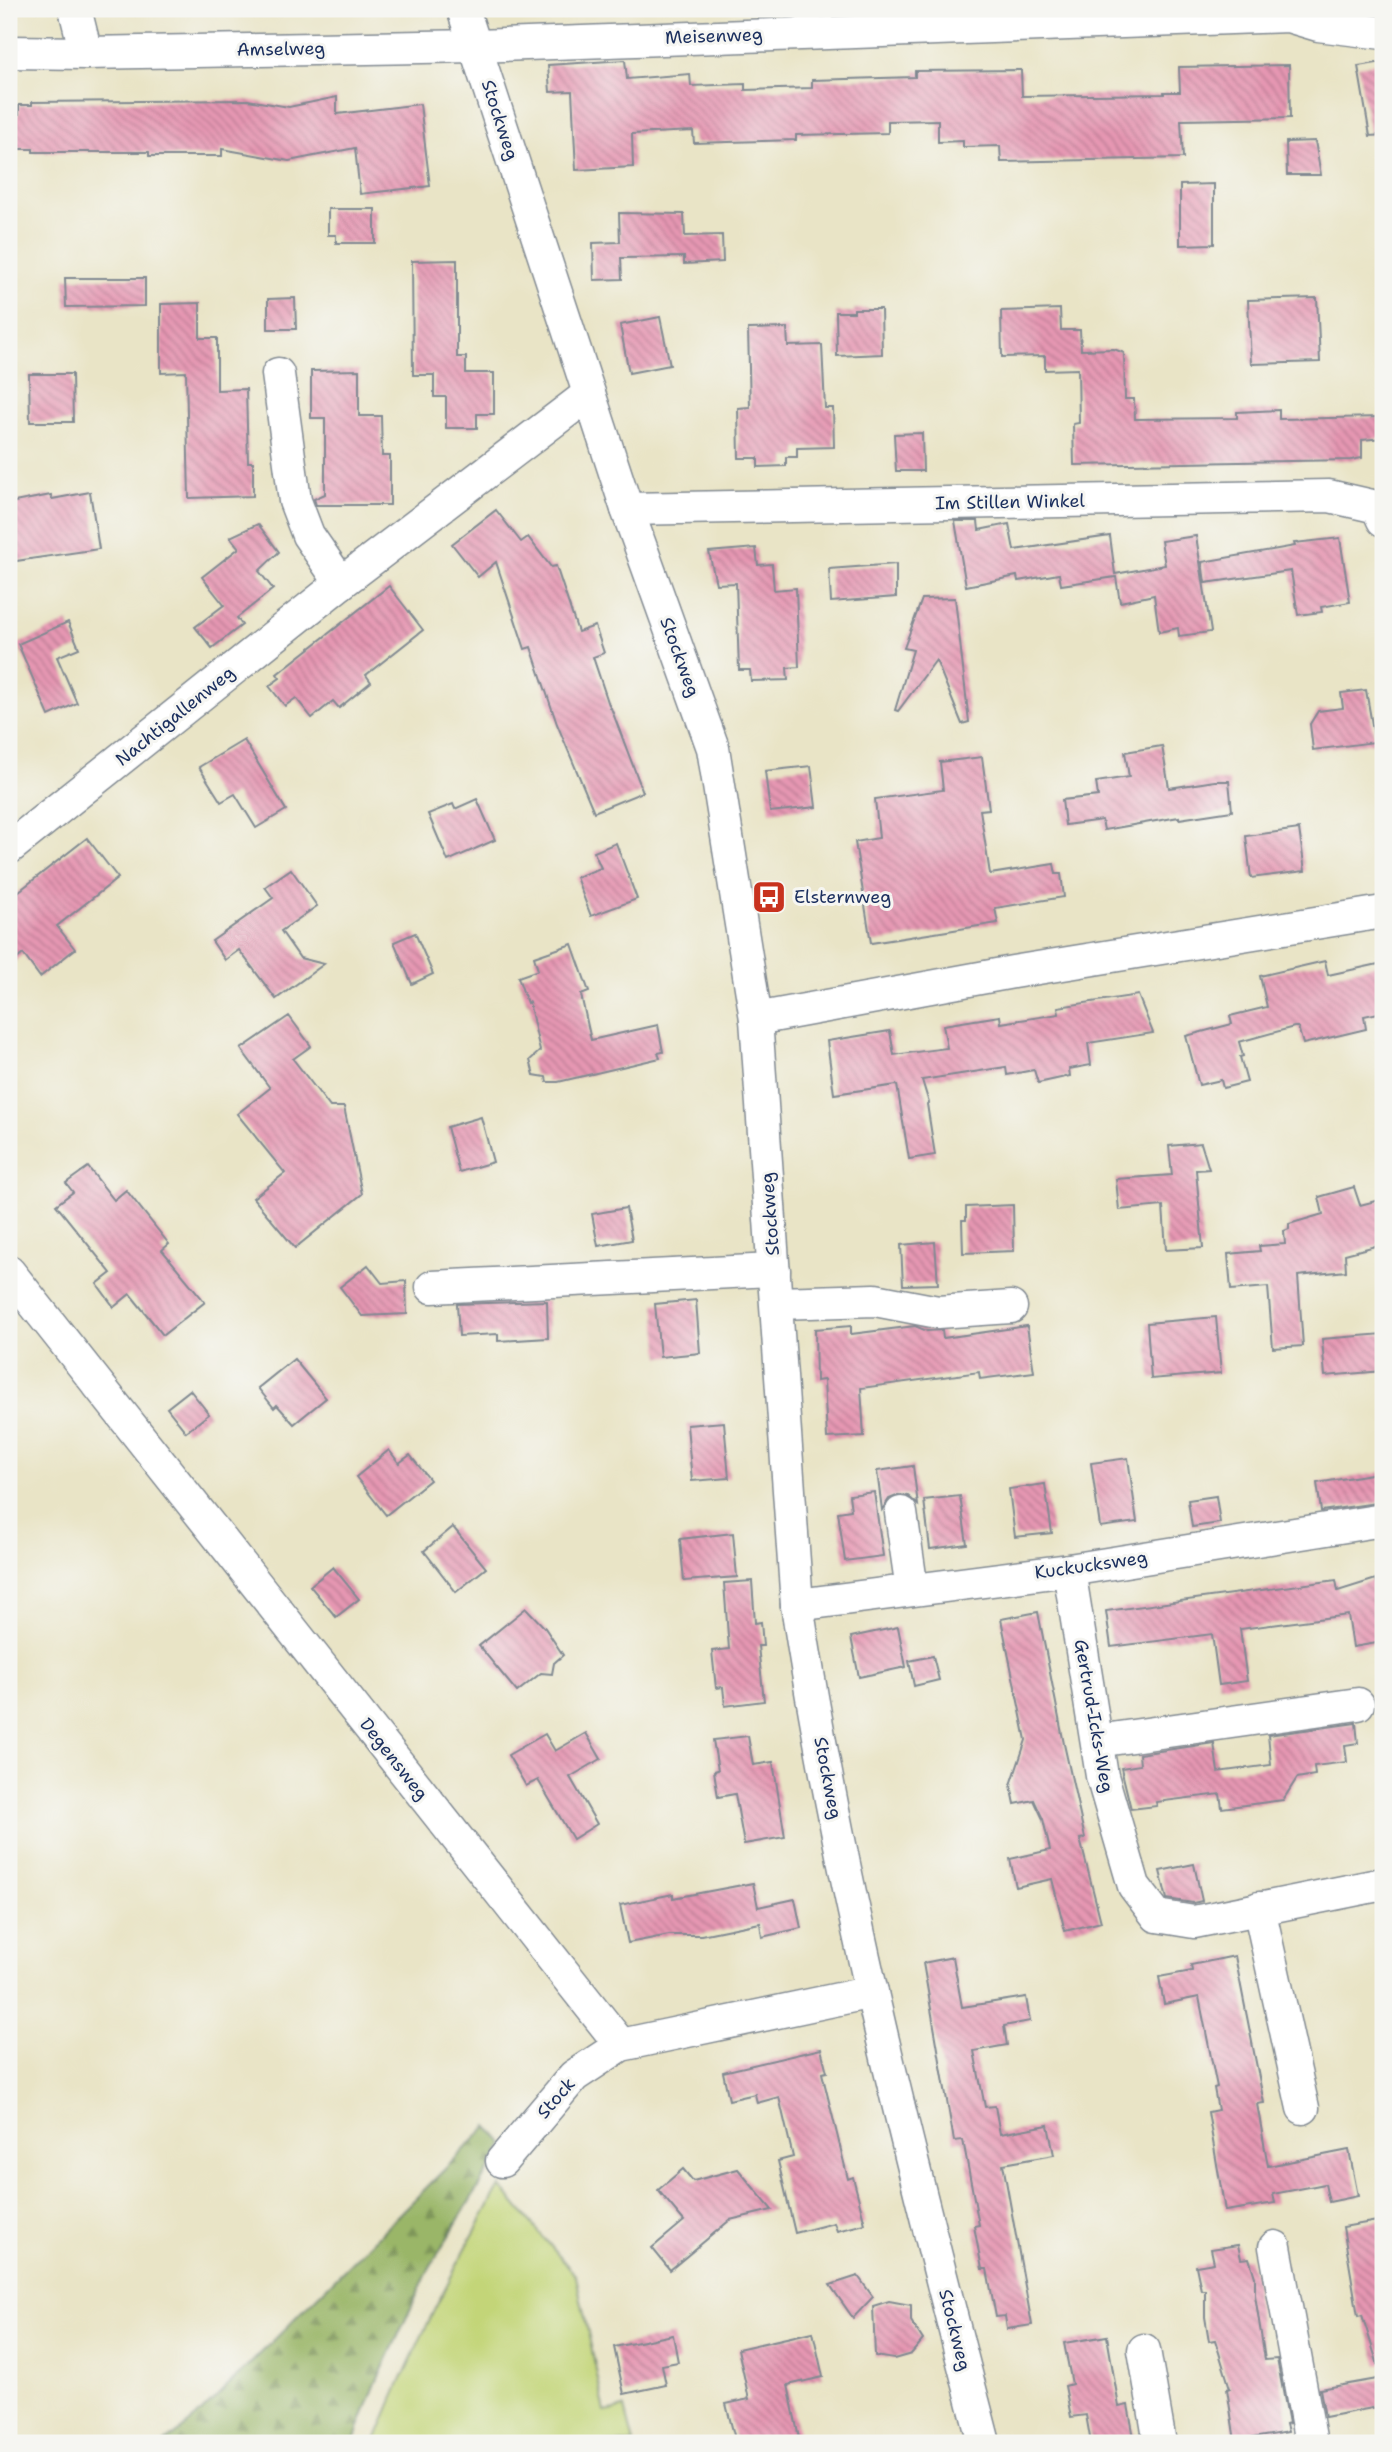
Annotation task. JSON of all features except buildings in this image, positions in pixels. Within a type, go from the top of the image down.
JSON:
[{"type":"street","points":[[75,9],[86,53]]},
{"type":"street","name":"Stockweg","points":[[463,9],[627,509],[713,748],[756,1019],[797,1605],[821,1742],[872,1992],[904,2131],[984,2443]]},
{"type":"street","name":"Meisenweg","points":[[476,46],[1086,15],[1289,16],[1318,25],[1383,33]]},
{"type":"street","name":"Amselweg","points":[[9,52],[476,46]]},
{"type":"street","points":[[278,374],[295,501],[308,535],[341,583]]},
{"type":"street","name":"Nachtigallenweg","points":[[9,848],[341,583],[589,394]]},
{"type":"street","name":"Im Stillen Winkel","points":[[627,509],[1329,496],[1377,507],[1383,520]]},
{"type":"street","points":[[756,1019],[1013,972],[1383,912]]},
{"type":"street","points":[[432,1287],[774,1270]]},
{"type":"street","name":"Degensweg","points":[[9,1272],[621,2045]]},
{"type":"street","points":[[777,1303],[875,1300],[938,1312],[1011,1307]]},
{"type":"street","points":[[901,1513],[912,1590]]},
{"type":"street","name":"Kuckucksweg","points":[[797,1605],[1069,1570],[1383,1520]]},
{"type":"street","name":"Gertrud-Icks-Weg","points":[[1069,1570],[1102,1776],[1134,1886],[1157,1916],[1194,1922],[1383,1884]]},
{"type":"street","points":[[1097,1741],[1358,1704]]},
{"type":"street","points":[[1259,1909],[1303,2108]]},
{"type":"street","points":[[621,2045],[872,1992]]},
{"type":"street","name":"Stock","points":[[502,2161],[573,2076],[621,2045]]},
{"type":"street","points":[[1275,2247],[1311,2443]]},
{"type":"street","points":[[1144,2350],[1160,2443]]},
{"type":"green space","points":[[488,2126],[504,2144],[430,2267],[376,2383],[353,2443],[165,2443],[196,2418]]},
{"type":"green space","points":[[500,2186],[576,2276],[605,2412],[625,2408],[634,2443],[375,2443],[433,2312]]},
{"type":"place","name":"Elsternweg","points":[[769,897]]}]
